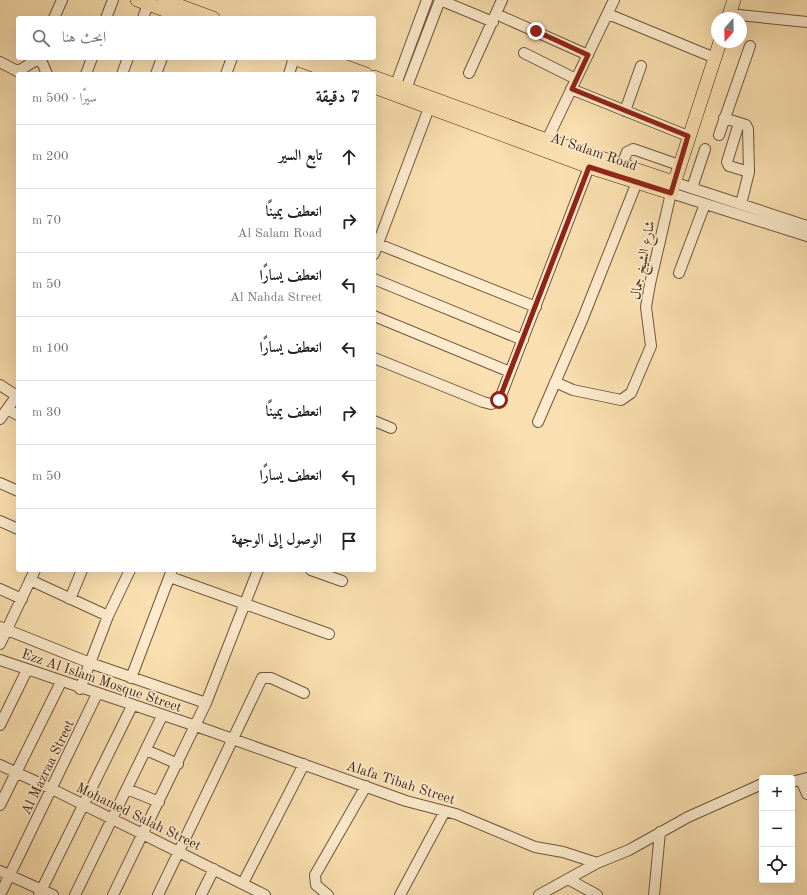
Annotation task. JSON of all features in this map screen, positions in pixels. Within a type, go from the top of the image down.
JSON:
[{"type":"main road","points":[[164,0],[208,16]]},
{"type":"main road","points":[[730,12],[734,0]]},
{"type":"main road","points":[[142,2],[177,16]]},
{"type":"main road","points":[[672,187],[718,48]]},
{"type":"main road","points":[[299,60],[328,72]]},
{"type":"main road","points":[[328,60],[360,72]]},
{"type":"main road","name":"Al Salam Road","points":[[376,78],[429,108],[589,167],[637,182],[672,187]]},
{"type":"main road","name":"Al Salam Road","points":[[376,87],[399,91],[622,165],[672,187]]},
{"type":"street","points":[[55,16],[62,0]]},
{"type":"street","points":[[107,16],[113,0]]},
{"type":"street","points":[[399,91],[428,0]]},
{"type":"street","points":[[399,91],[440,0],[494,18],[588,55]]},
{"type":"street","points":[[469,73],[502,0]]},
{"type":"street","points":[[547,140],[614,0]]},
{"type":"street","points":[[142,2],[143,16]]},
{"type":"street","points":[[608,14],[715,58]]},
{"type":"street","points":[[747,17],[807,22]]},
{"type":"street","points":[[719,135],[750,46]]},
{"type":"street","points":[[524,53],[576,79]]},
{"type":"street","points":[[0,62],[17,71],[36,60]]},
{"type":"street","points":[[40,60],[46,72]]},
{"type":"street","points":[[87,72],[91,60]]},
{"type":"street","points":[[123,72],[127,60]]},
{"type":"street","points":[[157,72],[161,60]]},
{"type":"street","points":[[227,72],[231,60]]},
{"type":"street","points":[[290,72],[293,60]]},
{"type":"street","points":[[625,111],[641,66]]},
{"type":"street","points":[[572,89],[688,136]]},
{"type":"street","points":[[376,249],[429,108]]},
{"type":"street","points":[[724,118],[746,125],[748,129],[749,172],[741,204]]},
{"type":"street","points":[[739,123],[726,162],[730,166],[749,172]]},
{"type":"street","points":[[622,165],[627,152],[633,149],[679,166]]},
{"type":"street","points":[[692,188],[705,149]]},
{"type":"street","points":[[376,359],[455,392],[491,404],[499,400],[536,308],[589,167]]},
{"type":"street","points":[[538,422],[637,182]]},
{"type":"street","name":"Al Salam Road","points":[[672,187],[692,188],[807,226]]},
{"type":"street","name":"Al Salam Road","points":[[672,187],[705,204],[807,236]]},
{"type":"street","name":"شارع الشيخ جمال","points":[[555,382],[573,390],[621,400],[631,393],[651,346],[646,307],[672,187]]},
{"type":"street","points":[[679,273],[705,204]]},
{"type":"street","points":[[378,244],[536,308]]},
{"type":"street","points":[[376,280],[523,340]]},
{"type":"street","points":[[376,317],[510,372]]},
{"type":"street","points":[[0,385],[16,394]]},
{"type":"street","points":[[0,419],[16,396]]},
{"type":"street","points":[[7,409],[16,414]]},
{"type":"street","points":[[376,422],[391,428]]},
{"type":"street","points":[[0,483],[16,489]]},
{"type":"street","points":[[0,521],[16,528]]},
{"type":"street","points":[[0,644],[4,628],[22,599],[34,572]]},
{"type":"street","points":[[70,598],[81,572]]},
{"type":"street","points":[[80,689],[108,616],[129,572]]},
{"type":"street","points":[[113,895],[196,726],[257,572]]},
{"type":"street","points":[[317,572],[342,581]]},
{"type":"street","points":[[131,678],[171,574],[245,604],[329,634]]},
{"type":"street","points":[[30,580],[108,616]]},
{"type":"street","points":[[0,589],[22,599]]},
{"type":"street","points":[[4,628],[90,663],[206,703]]},
{"type":"street","name":"Ezz Al Islam Mosque Street","points":[[0,660],[80,689],[196,726]]},
{"type":"street","points":[[0,725],[27,670]]},
{"type":"street","points":[[158,895],[180,852],[262,678],[271,678],[304,693]]},
{"type":"street","points":[[0,805],[61,682]]},
{"type":"street","name":"Al Mazraa Street","points":[[0,895],[5,873],[52,789],[97,694]]},
{"type":"street","points":[[40,892],[132,706]]},
{"type":"street","points":[[75,895],[162,716]]},
{"type":"street","name":"Alafa Tibah Street","points":[[196,726],[406,801],[445,811],[535,847],[563,852],[597,863]]},
{"type":"street","points":[[146,750],[178,764]]},
{"type":"street","points":[[243,884],[304,764]]},
{"type":"street","name":"Mohamed Salah Street","points":[[0,765],[113,818],[265,895]]},
{"type":"street","points":[[800,780],[807,794]]},
{"type":"street","points":[[539,895],[597,863],[629,850],[688,817],[759,785]]},
{"type":"street","points":[[328,895],[316,885],[315,875],[366,786]]},
{"type":"street","points":[[127,789],[159,802]]},
{"type":"street","points":[[400,895],[445,811]]},
{"type":"street","points":[[654,895],[660,832]]},
{"type":"street","points":[[201,895],[214,869]]},
{"type":"street","points":[[5,873],[40,892],[53,895]]},
{"type":"street","points":[[568,879],[597,895]]},
{"type":"route","points":[[499,400],[536,308],[589,167],[671,193],[673,182],[688,136],[572,89],[588,55],[536,31]]}]
